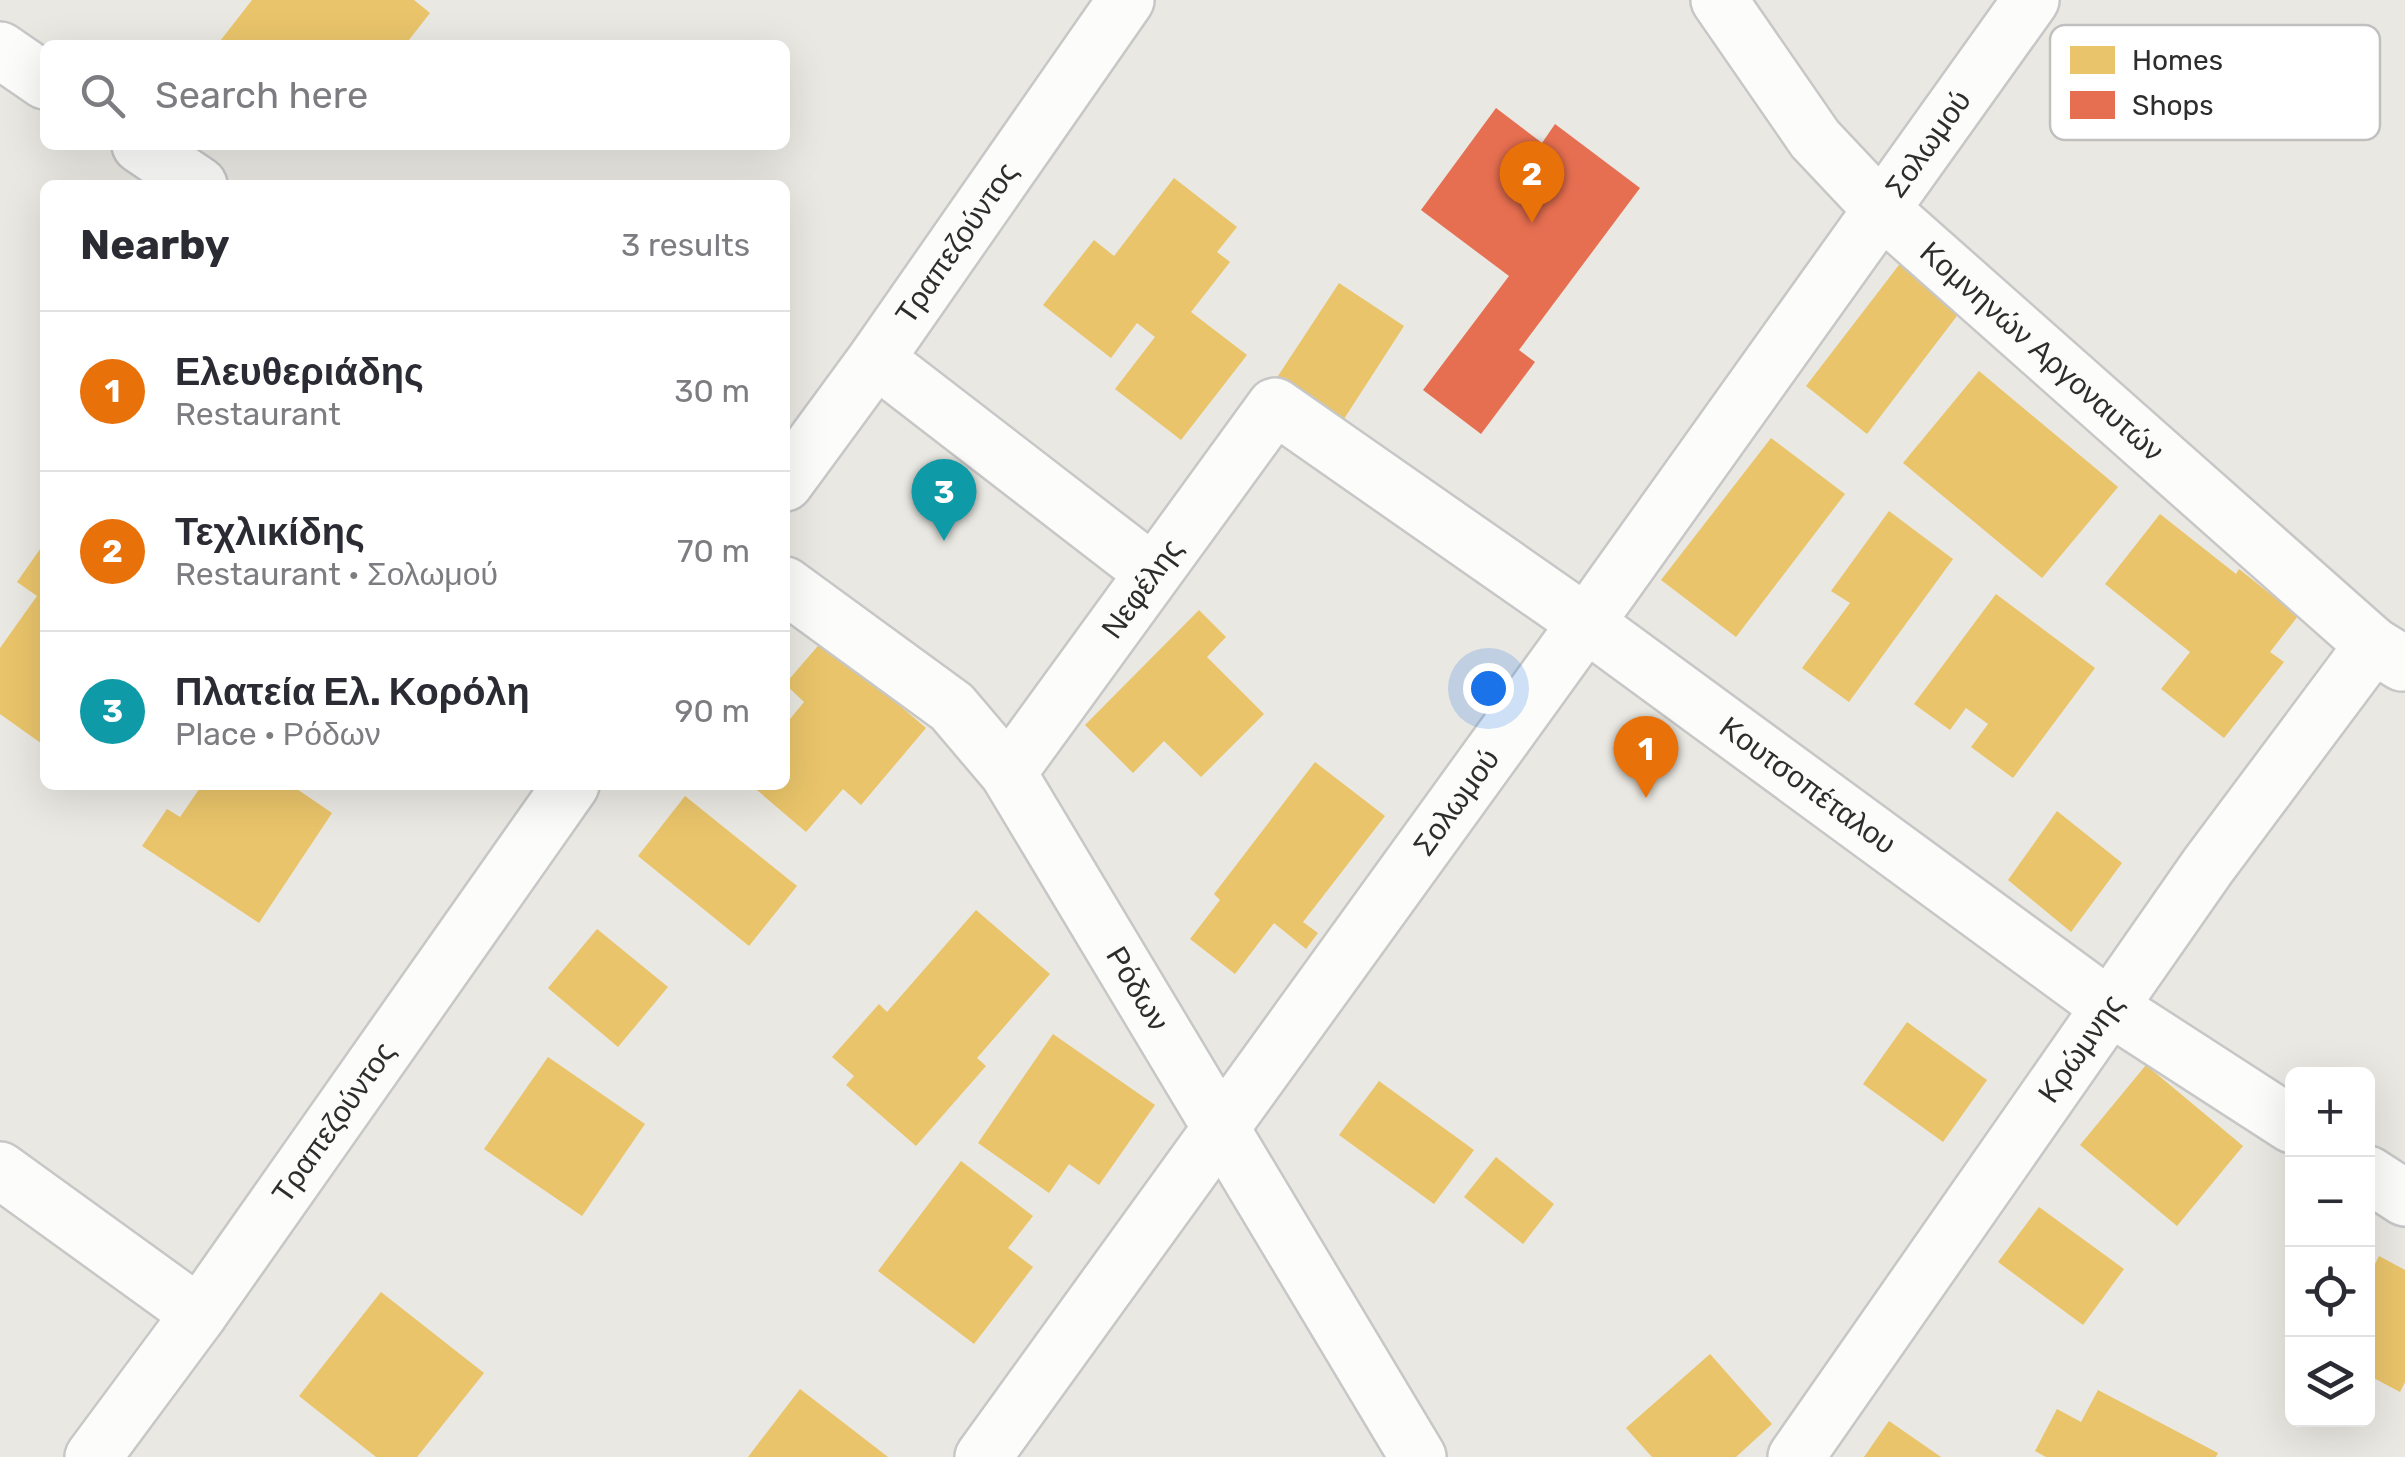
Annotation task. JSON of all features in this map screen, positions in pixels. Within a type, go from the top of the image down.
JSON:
[{"type":"street","name":"Τραπεζούντος","points":[[790,476],[1126,0]]},
{"type":"street","name":"Κομνηνών Αργοναυτών","points":[[1719,0],[1815,138],[1880,208],[2389,655]]},
{"type":"street","name":"Σολωμού","points":[[983,1457],[2031,0]]},
{"type":"street","points":[[0,50],[40,78]]},
{"type":"street","points":[[147,150],[191,180]]},
{"type":"street","points":[[876,359],[1152,572]]},
{"type":"street","name":"Κουτσοπέταλου","points":[[1275,406],[1586,623],[2112,1008],[2285,1121]]},
{"type":"street","name":"Νεφέλης","points":[[1008,773],[1275,406]]},
{"type":"street","name":"Ρόδων","points":[[790,589],[952,707],[1008,773],[1418,1457]]},
{"type":"street","name":"Κρώμνης","points":[[1796,1457],[2208,866],[2389,655]]},
{"type":"street","name":"Τραπεζούντος","points":[[94,1457],[567,790]]},
{"type":"street","points":[[0,1170],[199,1314]]},
{"type":"street","points":[[2375,1179],[2405,1198]]},
{"type":"building: Homes","points":[[252,0],[414,0],[430,13],[409,40],[221,40]]},
{"type":"building: Homes","points":[[1174,178],[1237,227],[1217,252],[1230,262],[1191,312],[1247,355],[1181,440],[1115,389],[1155,337],[1137,323],[1111,358],[1043,305],[1094,240],[1114,256]]},
{"type":"building: Homes","points":[[1902,261],[1963,308],[1867,434],[1806,386]]},
{"type":"building: Homes","points":[[1339,283],[1404,326],[1342,422],[1276,379]]},
{"type":"building: Homes","points":[[1979,371],[2118,487],[2042,578],[1903,463]]},
{"type":"building: Homes","points":[[1771,438],[1845,494],[1736,637],[1661,580]]},
{"type":"building: Homes","points":[[1889,511],[1953,559],[1849,702],[1802,668],[1850,603],[1831,591]]},
{"type":"building: Homes","points":[[2160,514],[2236,574],[2239,569],[2298,616],[2270,652],[2284,662],[2224,738],[2161,689],[2190,652],[2105,584]]},
{"type":"building: Homes","points":[[40,549],[40,742],[0,714],[0,648],[37,596],[17,582]]},
{"type":"building: Homes","points":[[1996,594],[2095,668],[2013,778],[1971,747],[1988,724],[1966,708],[1950,730],[1914,704]]},
{"type":"building: Homes","points":[[1199,610],[1226,637],[1207,657],[1264,714],[1201,777],[1164,741],[1133,773],[1085,725]]},
{"type":"building: Homes","points":[[823,640],[926,728],[861,805],[843,789],[806,832],[757,790],[790,790],[790,719],[804,702],[790,689],[790,678]]},
{"type":"building: Homes","points":[[1315,762],[1385,816],[1303,922],[1318,933],[1306,949],[1274,923],[1235,974],[1190,939],[1220,900],[1214,894]]},
{"type":"building: Homes","points":[[199,790],[298,790],[332,813],[259,923],[142,846],[167,809],[180,817]]},
{"type":"building: Homes","points":[[685,796],[797,886],[749,946],[638,856]]},
{"type":"building: Homes","points":[[2057,811],[2122,863],[2071,932],[2008,880]]},
{"type":"building: Homes","points":[[976,910],[1050,974],[977,1058],[986,1066],[916,1146],[846,1085],[854,1076],[832,1057],[879,1004],[887,1012]]},
{"type":"building: Homes","points":[[597,929],[668,987],[618,1047],[548,988]]},
{"type":"building: Homes","points":[[1907,1022],[1987,1080],[1943,1142],[1863,1084]]},
{"type":"building: Homes","points":[[1053,1034],[1155,1105],[1099,1185],[1069,1164],[1049,1193],[978,1143]]},
{"type":"building: Homes","points":[[548,1057],[645,1124],[582,1216],[484,1149]]},
{"type":"building: Homes","points":[[2146,1065],[2243,1146],[2177,1226],[2080,1145]]},
{"type":"building: Homes","points":[[1379,1081],[1474,1150],[1434,1204],[1339,1135]]},
{"type":"building: Homes","points":[[1496,1157],[1554,1204],[1523,1244],[1464,1197]]},
{"type":"building: Homes","points":[[961,1161],[1033,1216],[1008,1248],[1033,1267],[974,1344],[878,1271]]},
{"type":"building: Homes","points":[[2039,1207],[2124,1269],[2083,1325],[1998,1262]]},
{"type":"building: Homes","points":[[2379,1256],[2405,1270],[2405,1382],[2400,1392],[2375,1379],[2375,1264]]},
{"type":"building: Homes","points":[[381,1292],[484,1373],[417,1457],[376,1457],[299,1396]]},
{"type":"building: Homes","points":[[1710,1354],[1772,1424],[1736,1457],[1652,1457],[1626,1428]]},
{"type":"building: Homes","points":[[800,1389],[888,1457],[748,1457]]},
{"type":"building: Homes","points":[[2098,1390],[2218,1453],[2216,1457],[2046,1457],[2035,1451],[2057,1409],[2081,1422]]},
{"type":"building: Homes","points":[[1889,1421],[1941,1457],[1864,1457]]},
{"type":"building: Shops","points":[[1496,108],[1542,143],[1555,124],[1640,188],[1519,350],[1535,362],[1481,434],[1423,390],[1509,276],[1421,210]]},
{"type":"place","name":"Τεχλικίδης","points":[[1532,223]]},
{"type":"place","name":"Πλατεία Ελ. Κορόλη","points":[[944,541]]},
{"type":"place","name":"Ελευθεριάδης","points":[[1646,798]]}]
